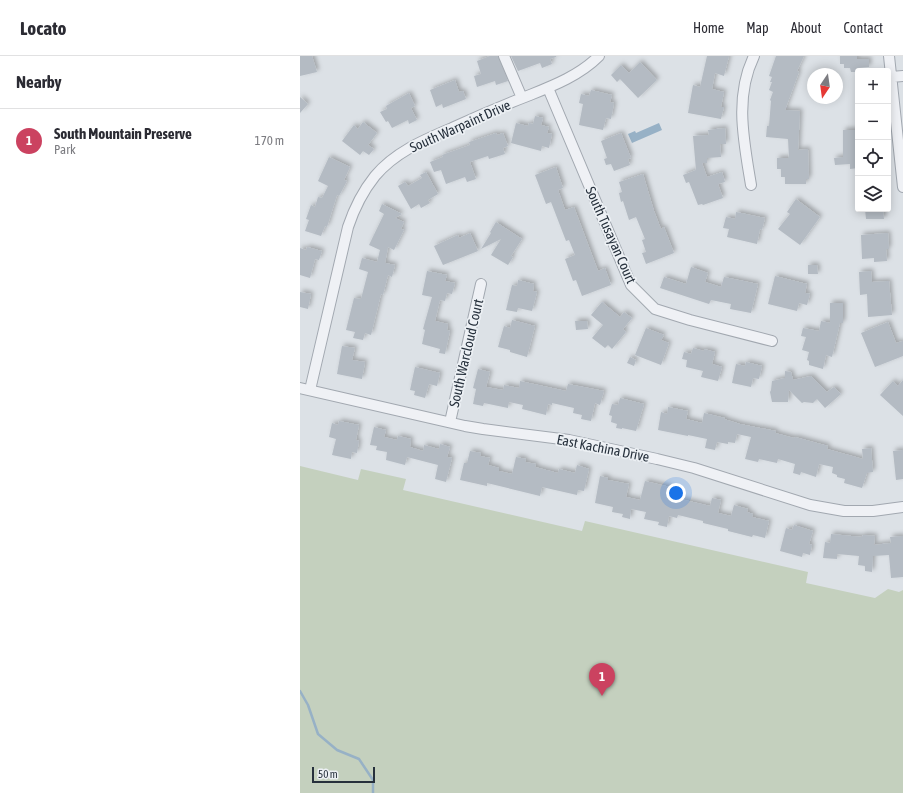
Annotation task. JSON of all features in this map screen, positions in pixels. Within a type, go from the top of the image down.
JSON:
[{"type":"street","points":[[504,56],[522,98]]},
{"type":"street","name":"South Warpaint Drive","points":[[305,389],[348,227],[357,204],[382,168],[408,149],[460,124],[548,88],[590,65],[599,56]]},
{"type":"street","points":[[751,185],[744,139],[742,103],[749,66],[754,56]]},
{"type":"street","points":[[889,56],[890,68]]},
{"type":"street","points":[[903,76],[891,77],[903,187]]},
{"type":"street","name":"South Tusayan Court","points":[[548,88],[631,285],[655,309],[690,320],[772,341]]},
{"type":"street","name":"South Warcloud Court","points":[[450,422],[481,284]]},
{"type":"street","name":"East Kachina Drive","points":[[305,389],[483,429],[569,440],[657,459],[694,468],[810,505],[844,511],[873,511],[903,507]]},
{"type":"green space","points":[[300,466],[358,480],[361,469],[406,479],[403,490],[582,531],[585,521],[808,572],[806,583],[875,598],[888,589],[899,592],[903,590],[903,793],[300,793]]},
{"type":"water","points":[[659,123],[662,130],[632,143],[628,134],[635,131],[636,133]]},
{"type":"building","points":[[300,56],[312,56],[317,72],[300,76]]},
{"type":"building","points":[[490,56],[498,56],[508,81],[496,85],[495,81],[477,87],[474,76],[481,74],[477,61]]},
{"type":"building","points":[[511,56],[556,57],[550,59],[552,64],[542,68],[540,63],[518,71]]},
{"type":"building","points":[[707,56],[729,56],[724,76],[715,73],[712,89],[724,92],[721,107],[724,107],[721,119],[688,113],[693,85],[700,87]]},
{"type":"building","points":[[776,56],[804,56],[797,71],[799,72],[785,110],[800,111],[798,150],[808,149],[809,179],[806,179],[806,184],[785,184],[785,177],[781,177],[781,169],[777,169],[777,158],[789,158],[788,139],[766,137],[767,126],[769,126],[770,100],[773,92],[769,90],[772,77],[769,76]]},
{"type":"building","points":[[840,56],[857,56],[857,59],[869,59],[869,67],[855,68],[855,72],[851,72],[850,68],[844,68],[844,64],[840,64]]},
{"type":"building","points":[[640,62],[657,80],[638,98],[620,79],[617,82],[611,75],[621,65],[629,73]]},
{"type":"building","points":[[455,80],[459,92],[463,91],[466,99],[443,108],[442,104],[436,107],[430,90]]},
{"type":"building","points":[[591,90],[612,95],[610,102],[614,103],[611,119],[606,118],[603,130],[579,125],[583,104],[579,103],[581,94],[589,96]]},
{"type":"building","points":[[409,93],[415,106],[411,108],[417,120],[409,124],[408,120],[392,128],[380,112],[387,109],[386,106]]},
{"type":"building","points":[[300,97],[308,104],[300,113]]},
{"type":"building","points":[[535,116],[543,118],[541,125],[549,127],[547,133],[552,134],[549,148],[542,146],[541,151],[511,143],[516,123],[528,126],[529,123],[533,124]]},
{"type":"building","points":[[363,122],[377,133],[368,145],[374,149],[369,155],[363,151],[360,155],[342,141],[354,125],[358,129]]},
{"type":"building","points":[[725,128],[726,144],[720,144],[721,157],[707,158],[707,163],[702,163],[707,177],[722,172],[725,182],[718,184],[723,198],[703,205],[698,205],[689,182],[686,183],[683,175],[696,170],[693,136],[709,135],[708,130]]},
{"type":"building","points":[[843,130],[855,130],[855,168],[850,169],[850,164],[835,165],[834,158],[843,157]]},
{"type":"building","points":[[496,133],[497,135],[503,133],[508,146],[503,148],[505,154],[489,159],[488,156],[470,162],[476,179],[467,182],[465,177],[446,184],[441,170],[434,172],[430,162],[443,157],[442,155],[470,145],[469,142]]},
{"type":"building","points":[[621,133],[631,158],[628,159],[630,165],[614,171],[611,164],[606,165],[604,159],[607,158],[601,141]]},
{"type":"building","points":[[329,157],[350,167],[344,180],[347,181],[339,196],[337,195],[327,227],[325,226],[321,236],[305,231],[309,220],[306,219],[311,205],[315,207],[318,197],[322,198],[328,186],[318,181]]},
{"type":"building","points":[[556,167],[563,188],[558,190],[565,210],[574,207],[598,271],[605,268],[611,285],[582,296],[576,280],[573,281],[565,259],[575,255],[569,240],[566,241],[551,202],[546,204],[535,175]]},
{"type":"building","points":[[426,172],[438,194],[428,200],[430,203],[421,208],[419,204],[411,209],[398,186],[405,182],[408,186],[422,178],[420,175]]},
{"type":"building","points":[[643,174],[661,229],[664,227],[674,253],[646,264],[642,253],[646,252],[642,240],[645,239],[636,217],[629,220],[623,201],[621,202],[619,193],[622,192],[619,182]]},
{"type":"building","points":[[796,199],[820,217],[800,245],[778,229],[790,214],[787,212]]},
{"type":"building","points":[[382,204],[402,214],[395,218],[404,222],[401,229],[404,230],[394,250],[388,247],[385,263],[395,265],[392,277],[388,275],[383,295],[381,294],[371,335],[365,333],[363,340],[353,338],[355,332],[346,330],[354,298],[361,299],[368,272],[359,269],[362,258],[377,262],[380,250],[369,245],[384,214],[379,211]]},
{"type":"building","points":[[736,212],[765,218],[762,230],[760,229],[757,244],[727,237],[729,229],[723,228],[726,217],[735,219]]},
{"type":"building","points":[[865,212],[883,212],[884,219],[866,219]]},
{"type":"building","points":[[496,222],[522,239],[511,256],[513,257],[508,265],[491,255],[501,239],[481,249]]},
{"type":"building","points":[[470,233],[478,251],[443,265],[434,246],[458,235],[459,238]]},
{"type":"building","points":[[888,233],[889,249],[886,249],[887,261],[874,262],[874,258],[862,259],[861,235]]},
{"type":"building","points":[[307,247],[322,251],[319,260],[315,259],[310,278],[300,275],[300,248],[306,250]]},
{"type":"building","points":[[808,265],[817,265],[818,274],[808,274]]},
{"type":"building","points":[[691,267],[708,273],[705,282],[721,287],[724,277],[758,284],[751,313],[730,309],[731,304],[711,300],[709,304],[660,288],[664,277],[686,284]]},
{"type":"building","points":[[427,271],[447,275],[445,281],[455,283],[452,294],[447,293],[445,301],[440,300],[435,321],[448,324],[447,330],[450,331],[445,354],[439,353],[440,349],[422,344],[425,330],[423,329],[432,297],[422,295]]},
{"type":"building","points":[[871,271],[872,282],[889,281],[892,315],[868,317],[867,294],[860,295],[859,272]]},
{"type":"building","points":[[775,276],[807,284],[805,293],[810,294],[807,305],[799,303],[797,311],[768,304]]},
{"type":"building","points":[[518,280],[534,284],[533,291],[537,292],[532,311],[518,308],[517,312],[506,310],[512,285],[517,286]]},
{"type":"building","points":[[300,292],[311,294],[308,309],[300,307]]},
{"type":"building","points":[[602,302],[620,317],[624,312],[632,318],[623,329],[626,332],[612,349],[608,345],[605,348],[592,338],[603,325],[591,315]]},
{"type":"building","points":[[830,303],[843,303],[843,323],[840,323],[832,357],[826,355],[823,369],[809,365],[809,361],[807,360],[809,352],[802,350],[806,337],[801,336],[803,328],[819,331],[821,321],[830,323]]},
{"type":"building","points":[[512,320],[535,326],[527,357],[498,347],[504,326],[510,328]]},
{"type":"building","points":[[575,321],[587,321],[588,329],[576,330]]},
{"type":"building","points":[[888,322],[896,343],[903,341],[903,356],[875,367],[861,333]]},
{"type":"building","points":[[646,328],[664,335],[661,340],[669,343],[661,365],[635,355]]},
{"type":"building","points":[[342,346],[355,348],[352,360],[365,362],[362,379],[337,374]]},
{"type":"building","points":[[693,348],[715,352],[712,364],[722,367],[718,381],[701,377],[703,371],[686,367],[687,360],[682,359],[684,352],[691,354]]},
{"type":"building","points":[[630,357],[636,360],[634,366],[627,363]]},
{"type":"building","points":[[746,362],[762,366],[759,379],[753,378],[751,387],[732,383],[736,364],[745,366]]},
{"type":"building","points":[[415,367],[440,373],[437,386],[429,384],[425,398],[414,395],[415,391],[410,390]]},
{"type":"building","points":[[478,369],[490,372],[486,387],[503,390],[504,385],[519,388],[520,381],[566,391],[568,384],[604,391],[600,405],[595,403],[591,421],[581,419],[582,415],[573,413],[574,408],[552,403],[552,405],[548,404],[546,415],[522,409],[523,405],[509,402],[508,408],[484,403],[483,406],[473,404],[476,389],[473,388]]},
{"type":"building","points":[[785,371],[791,372],[793,380],[811,376],[827,392],[834,387],[841,394],[825,408],[817,399],[813,403],[802,403],[789,390],[788,402],[772,402],[770,392],[772,381],[785,378]]},
{"type":"building","points":[[903,380],[903,416],[880,395],[893,381],[898,386]]},
{"type":"building","points":[[620,398],[644,404],[636,431],[616,428],[617,424],[611,422],[612,416],[609,415],[612,404],[618,405]]},
{"type":"building","points":[[668,407],[688,411],[686,419],[702,423],[704,413],[725,418],[724,419],[740,424],[776,431],[775,433],[828,446],[827,449],[863,459],[862,449],[871,448],[873,472],[867,473],[862,488],[844,483],[845,479],[837,477],[837,475],[832,473],[833,467],[819,464],[816,477],[801,472],[800,475],[793,473],[795,464],[778,459],[777,463],[759,459],[758,462],[745,459],[751,437],[737,434],[735,443],[728,442],[728,444],[717,442],[715,450],[705,448],[707,439],[658,430],[661,412],[667,414]]},
{"type":"building","points":[[339,421],[359,425],[356,440],[359,441],[357,453],[352,452],[351,459],[332,455],[336,439],[329,437],[332,423],[338,425]]},
{"type":"building","points":[[374,427],[386,430],[384,437],[397,440],[398,436],[411,439],[410,447],[423,451],[424,445],[439,449],[440,444],[450,447],[447,457],[452,458],[446,482],[435,479],[438,465],[407,457],[405,465],[386,460],[387,452],[376,450],[377,446],[370,445]]},
{"type":"building","points":[[903,450],[903,479],[896,480],[893,451]]},
{"type":"building","points":[[470,451],[481,453],[480,456],[490,458],[488,465],[499,468],[499,471],[512,474],[516,457],[526,459],[525,462],[536,464],[535,467],[558,473],[559,469],[575,473],[577,465],[589,469],[584,491],[578,490],[577,495],[542,487],[540,496],[487,483],[487,486],[460,480],[464,463],[467,463]]},
{"type":"building","points":[[600,476],[608,478],[608,480],[629,484],[626,497],[640,500],[645,481],[670,487],[668,495],[676,498],[710,506],[712,498],[721,500],[718,513],[731,516],[734,505],[748,509],[747,512],[753,514],[752,517],[769,521],[765,538],[753,535],[752,537],[728,531],[728,529],[703,523],[703,521],[678,515],[677,518],[669,516],[667,527],[658,525],[659,522],[644,519],[646,512],[631,509],[630,519],[622,517],[623,514],[612,512],[613,507],[595,503]]},
{"type":"building","points":[[794,525],[813,531],[809,544],[812,545],[810,555],[803,553],[802,557],[780,551],[786,528],[792,530]]},
{"type":"building","points":[[831,534],[862,537],[863,535],[875,536],[874,545],[891,543],[890,537],[903,536],[903,577],[891,578],[889,555],[873,556],[872,572],[865,571],[865,566],[858,565],[859,556],[837,554],[837,559],[823,558],[825,542],[830,543]]},
{"type":"waterway","points":[[300,691],[308,705],[318,734],[337,750],[359,759],[373,780],[373,793]]},
{"type":"place","name":"South Mountain Preserve","points":[[602,696]]}]
